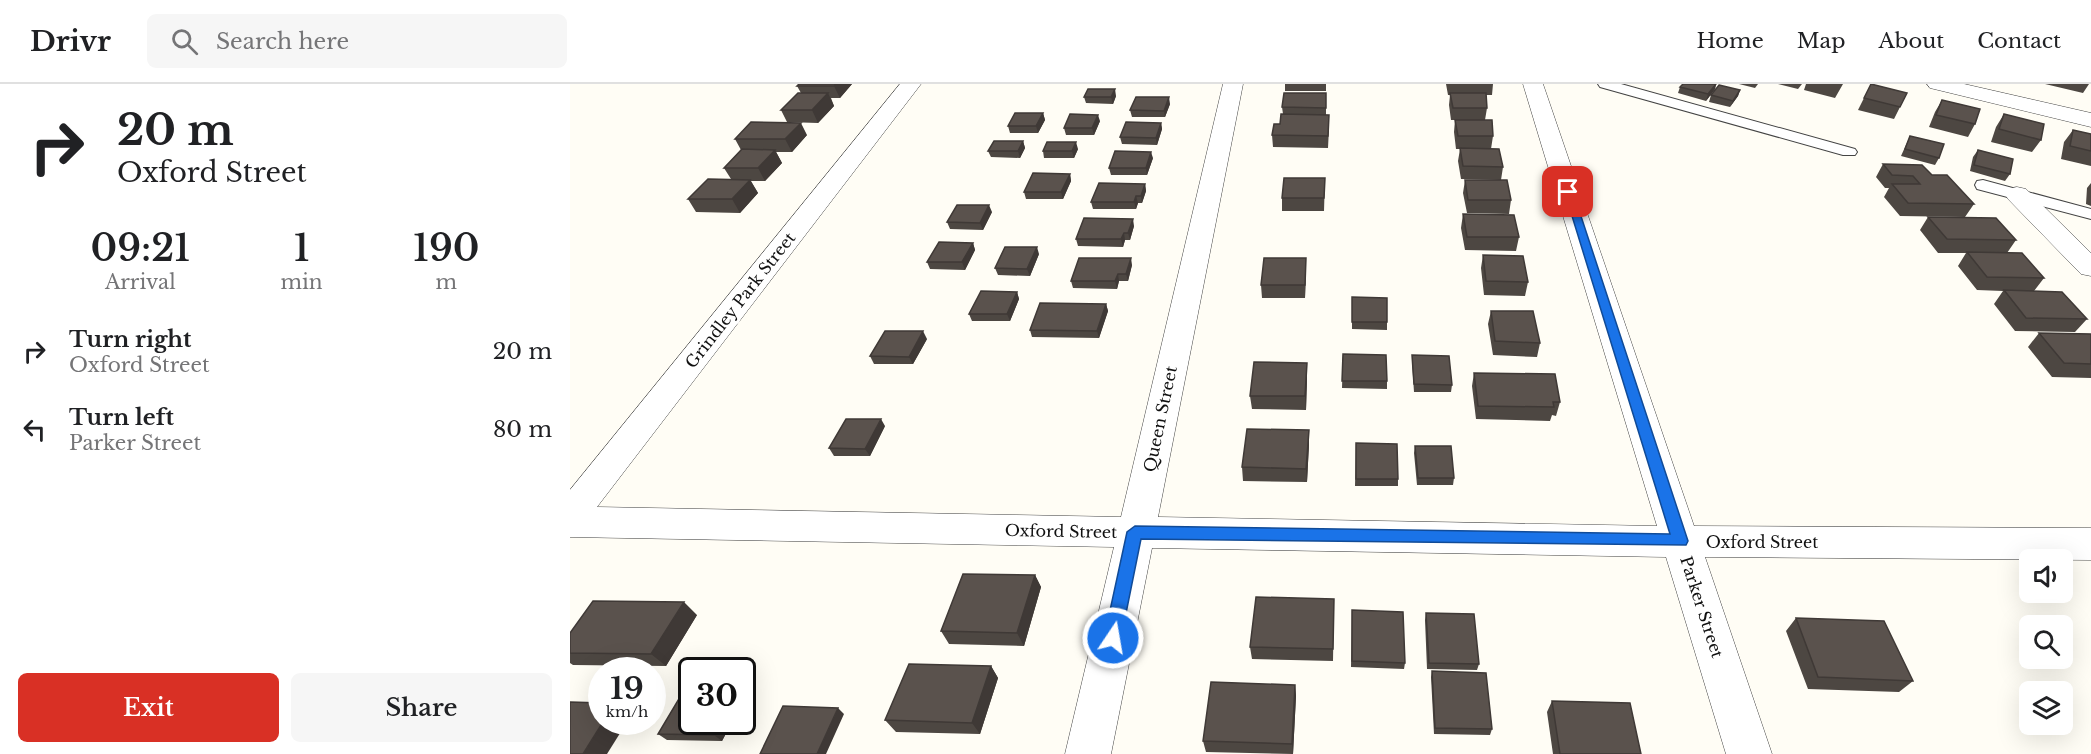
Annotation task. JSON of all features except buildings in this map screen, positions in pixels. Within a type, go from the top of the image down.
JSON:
[{"type":"street","name":"Grindley Park Street","points":[[570,516],[911,84]]},
{"type":"street","name":"Queen Street","points":[[1088,754],[1233,84]]},
{"type":"street","name":"Parker Street","points":[[1533,84],[1749,754]]},
{"type":"street","points":[[1937,84],[2091,120]]},
{"type":"street","points":[[2017,194],[2091,268]]},
{"type":"street","name":"Oxford Street","points":[[570,522],[1680,541],[2091,544]]},
{"type":"lane","points":[[1605,84],[1849,152]]},
{"type":"lane","points":[[1983,184],[2091,214]]},
{"type":"route","points":[[1113,638],[1135,532],[1680,541],[1568,192]]}]
